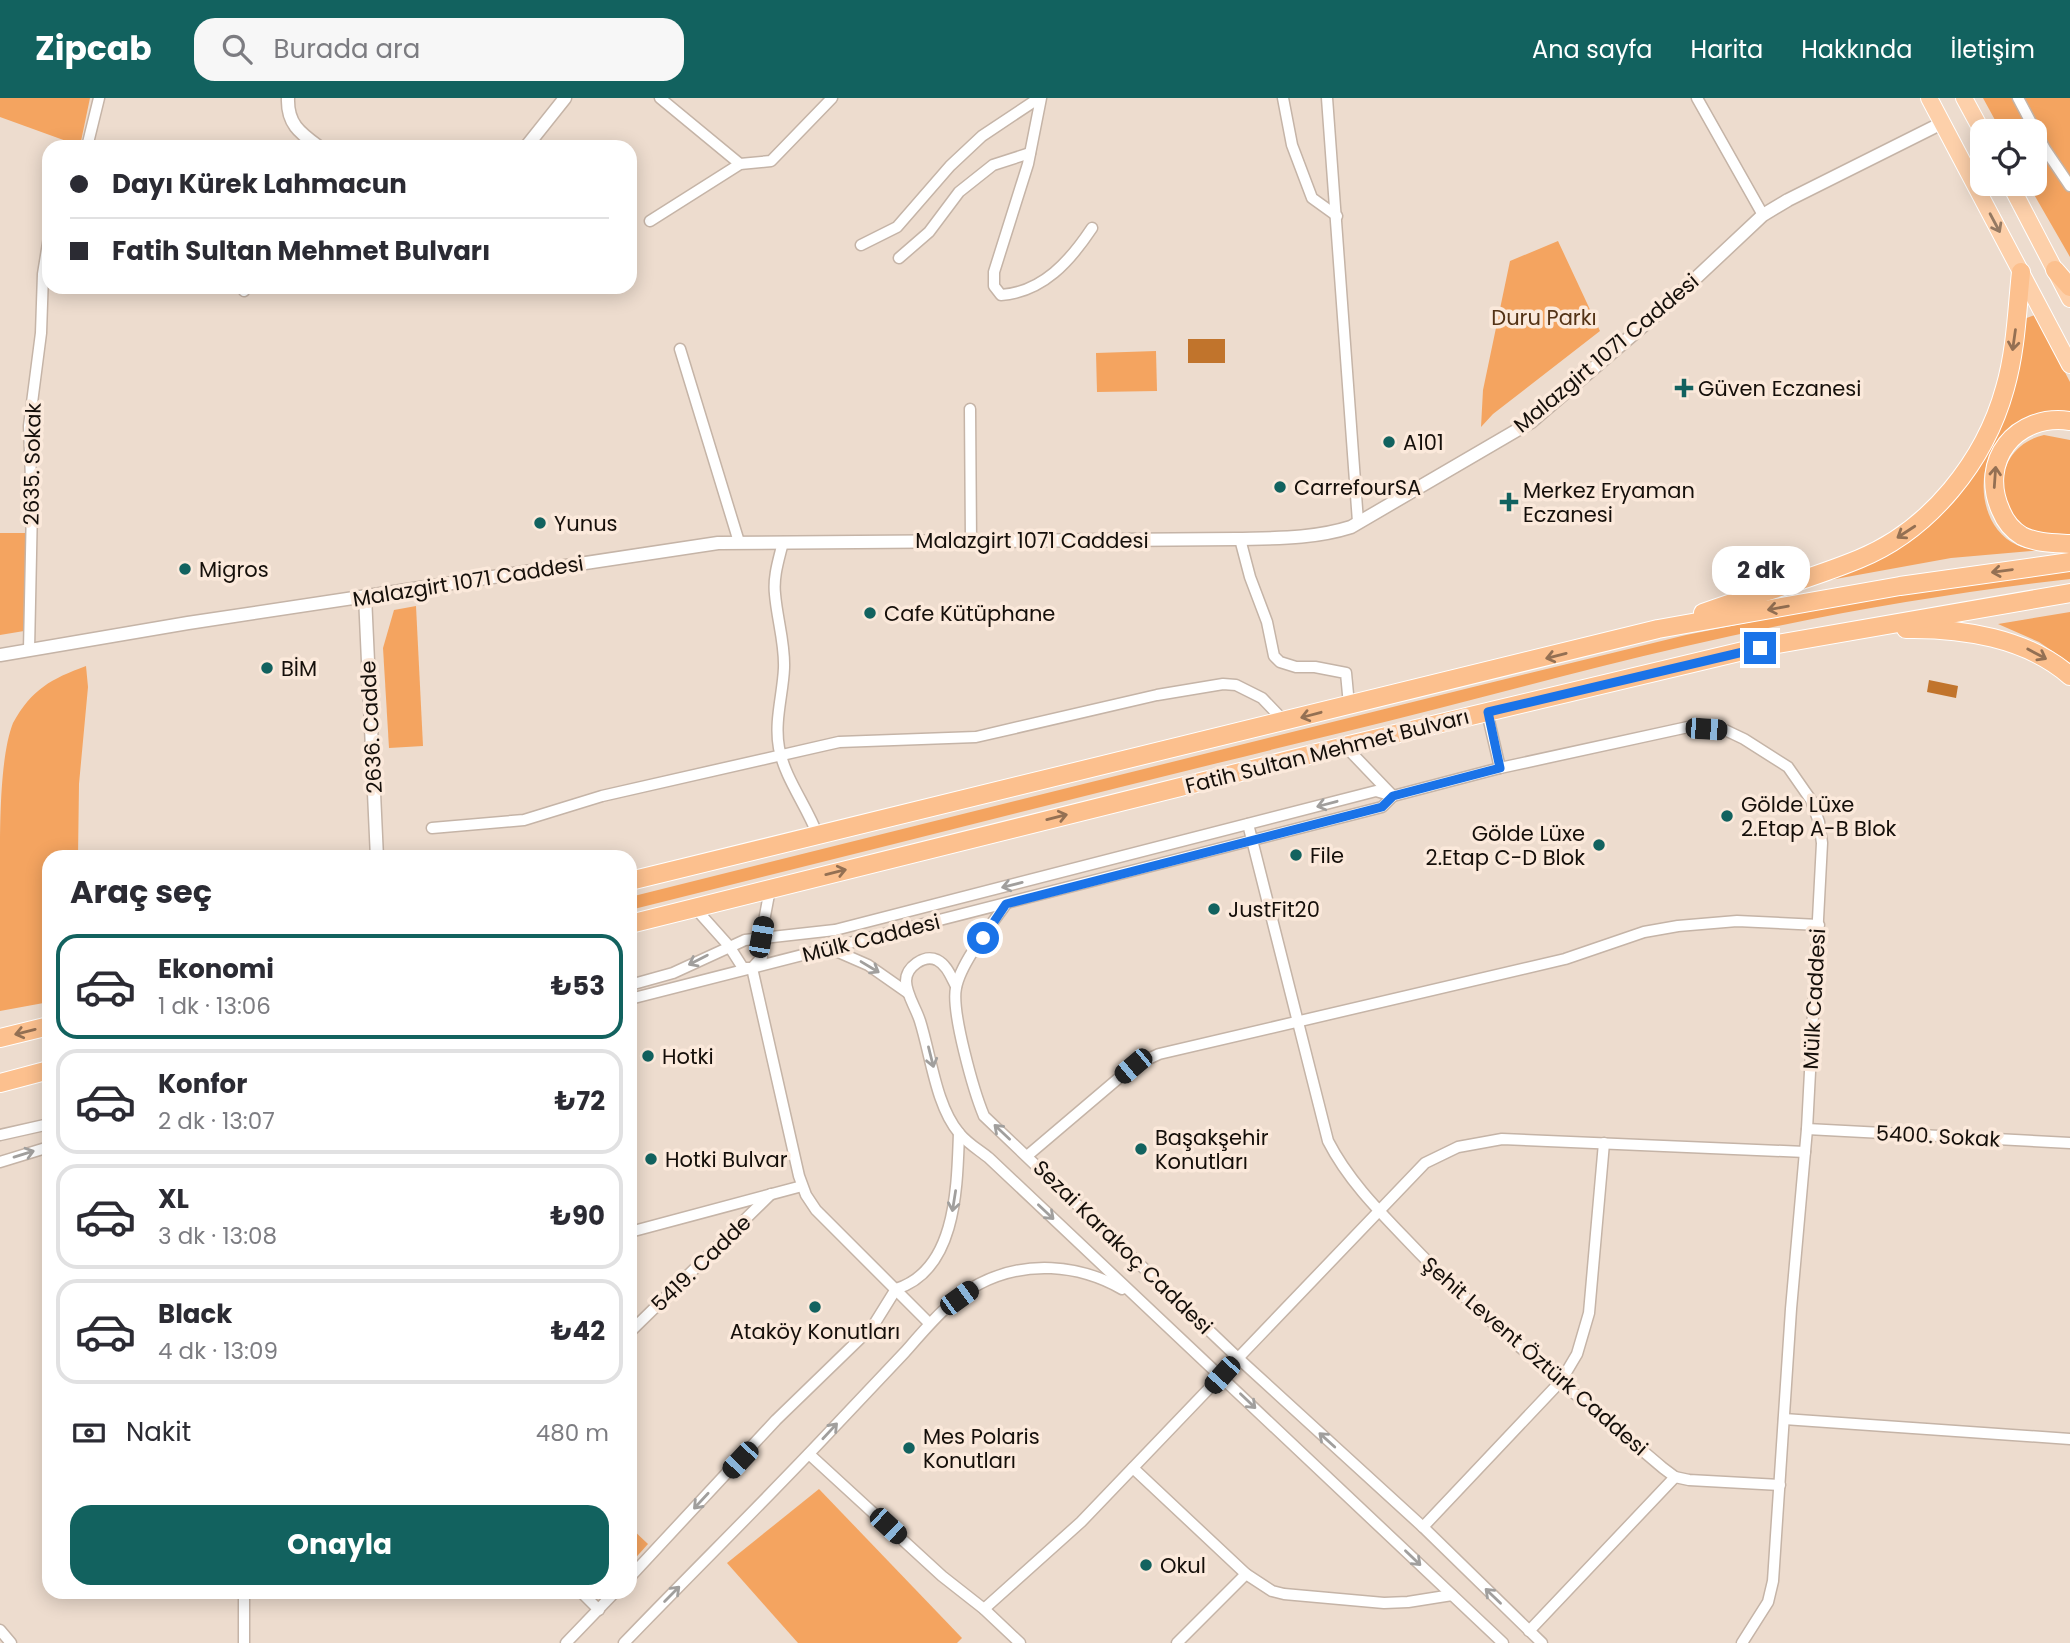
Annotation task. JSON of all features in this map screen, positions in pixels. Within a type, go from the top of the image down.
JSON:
[{"type":"highway","points":[[2055,270],[2070,287]]},
{"type":"highway","points":[[1658,629],[1861,559],[1920,523],[1961,477],[1995,418],[2006,386],[2021,272]]},
{"type":"highway","points":[[2070,421],[2044,422],[2017,434],[2004,448],[1997,461],[1993,484],[2003,516],[2016,531],[2036,541],[2070,544]]},
{"type":"highway","name":"Fatih Sultan Mehmet Bulvarı","points":[[637,879],[1658,629],[1900,586],[2070,562]]},
{"type":"highway","name":"Fatih Sultan Mehmet Bulvarı","points":[[637,922],[1345,746],[1760,648],[2070,593]]},
{"type":"highway","points":[[1850,630],[1925,629],[1995,639],[2035,651],[2070,676]]},
{"type":"highway","points":[[0,1038],[42,1028]]},
{"type":"highway","points":[[0,1083],[42,1072]]},
{"type":"main road","points":[[1929,98],[2070,365]]},
{"type":"main road","points":[[1964,98],[1975,119]]},
{"type":"main road","points":[[2016,196],[2070,299]]},
{"type":"street","points":[[89,140],[99,98]]},
{"type":"street","points":[[288,98],[288,112],[293,125],[311,140]]},
{"type":"street","points":[[532,140],[565,98]]},
{"type":"street","points":[[660,98],[740,164]]},
{"type":"street","points":[[650,221],[740,164],[771,161],[832,98]]},
{"type":"street","points":[[1040,98],[1030,153],[994,272],[994,286],[1001,295],[1018,294],[1032,289],[1057,270],[1092,228]]},
{"type":"street","points":[[861,245],[897,227],[950,166],[982,136],[1040,98]]},
{"type":"street","points":[[1283,98],[1292,145],[1312,198],[1337,216]]},
{"type":"street","points":[[1327,98],[1358,522]]},
{"type":"street","points":[[1697,98],[1763,215]]},
{"type":"street","points":[[2018,98],[2027,119]]},
{"type":"street","name":"Malazgirt 1071 Caddesi","points":[[0,655],[188,623],[701,545],[739,542],[1240,539],[1311,537],[1331,533],[1358,522],[1531,422],[1665,307],[1763,215],[1942,123]]},
{"type":"street","points":[[899,258],[929,232],[959,191],[993,165],[1030,153]]},
{"type":"street","points":[[2047,160],[2070,186]]},
{"type":"street","name":"2635. Sokak","points":[[29,650],[32,506],[29,426],[41,333],[42,294]]},
{"type":"street","points":[[680,349],[739,542]]},
{"type":"street","points":[[970,409],[971,541]]},
{"type":"street","points":[[1240,539],[1250,577],[1267,622],[1274,656],[1280,662],[1296,667],[1315,667],[1346,673],[1349,705]]},
{"type":"street","points":[[783,542],[775,573],[784,667],[778,722],[779,749],[818,836]]},
{"type":"street","name":"2636. Cadde","points":[[365,596],[377,850]]},
{"type":"street","points":[[432,828],[524,820],[602,796],[839,742],[976,737],[1157,695],[1223,684],[1236,685],[1262,698],[1285,722]]},
{"type":"street","points":[[1488,712],[1500,768]]},
{"type":"street","name":"Mülk Caddesi","points":[[637,997],[1382,807],[1393,796],[1500,768],[1688,727],[1725,730],[1744,739],[1788,767],[1811,800],[1819,822],[1822,843],[1807,1129],[1773,1581],[1768,1602],[1742,1643]]},
{"type":"street","points":[[1345,746],[1393,796]]},
{"type":"street","name":"Mülk Caddesi","points":[[637,983],[673,973],[729,946],[761,937],[817,934],[835,930],[1376,791],[1393,796]]},
{"type":"street","name":"Şehit Levent Öztürk Caddesi","points":[[1248,824],[1328,1141],[1341,1166],[1449,1286],[1675,1477]]},
{"type":"street","points":[[695,908],[729,946],[743,968],[752,968],[762,957],[761,937],[769,889]]},
{"type":"street","name":"Sezai Karakoç Caddesi","points":[[1006,904],[971,954],[956,986],[955,1006],[977,1100],[984,1115],[1238,1358],[1423,1527],[1542,1643]]},
{"type":"street","points":[[1027,1156],[1133,1066],[1159,1054],[1565,959],[1644,932],[1737,921],[1819,925]]},
{"type":"street","points":[[829,947],[868,965],[908,993],[916,1005],[942,1102],[959,1133],[1222,1375],[1503,1643]]},
{"type":"street","points":[[908,993],[906,979],[910,968],[926,959],[936,960],[947,968],[956,986]]},
{"type":"street","points":[[752,968],[802,1186],[816,1210],[929,1323]]},
{"type":"street","points":[[0,1135],[42,1126]]},
{"type":"street","name":"5400. Sokak","points":[[1807,1129],[2070,1143]]},
{"type":"street","points":[[637,1569],[776,1420],[873,1326],[896,1289],[922,1277],[930,1268],[952,1217],[959,1133]]},
{"type":"street","points":[[984,1609],[1081,1522],[1425,1163],[1458,1147],[1502,1139],[1805,1152]]},
{"type":"street","points":[[1423,1527],[1561,1381],[1577,1354],[1588,1313],[1604,1143]]},
{"type":"street","points":[[0,1162],[42,1149]]},
{"type":"street","points":[[637,1230],[802,1186]]},
{"type":"street","name":"5419. Cadde","points":[[637,1325],[771,1194]]},
{"type":"street","points":[[624,1643],[809,1454],[929,1323],[978,1284],[1013,1271],[1049,1267],[1079,1270],[1104,1279],[1139,1299]]},
{"type":"street","points":[[1784,1419],[2070,1439]]},
{"type":"street","points":[[809,1454],[942,1576],[984,1609],[1020,1643]]},
{"type":"street","points":[[1133,1468],[1246,1574],[1272,1591],[1384,1604],[1452,1595]]},
{"type":"street","points":[[1529,1631],[1675,1477],[1780,1485]]},
{"type":"street","points":[[1177,1643],[1246,1574]]},
{"type":"street","points":[[244,1599],[244,1643]]},
{"type":"street","points":[[588,1599],[599,1610]]},
{"type":"street","points":[[566,1643],[609,1599]]},
{"type":"street","points":[[0,1630],[11,1643]]},
{"type":"green space","points":[[0,98],[90,98],[81,140],[63,140],[0,117]]},
{"type":"green space","points":[[1983,98],[2070,98],[2070,257],[2035,196],[2047,196],[2047,119],[1994,119]]},
{"type":"green space","name":"Duru Parkı","points":[[1558,241],[1600,331],[1493,414],[1481,427],[1483,390],[1510,261]]},
{"type":"green space","points":[[2035,315],[2070,382],[2070,414],[2026,421],[2004,433],[1988,460],[1984,493],[1993,524],[2003,536],[2020,546],[2043,550],[1951,558],[1819,582],[1944,509],[2019,351],[2022,350],[2024,319]]},
{"type":"green space","points":[[1156,351],[1157,391],[1097,392],[1096,353]]},
{"type":"green space","points":[[2044,435],[2070,440],[2070,536],[2045,535],[2032,531],[2018,521],[2008,508],[2004,493],[2003,478],[2015,451],[2028,441]]},
{"type":"green space","points":[[0,533],[28,533],[24,631],[0,635]]},
{"type":"green space","points":[[2070,571],[2070,579],[1875,607],[1597,667],[637,908],[637,895],[1469,688],[1686,635],[1922,590]]},
{"type":"green space","points":[[416,606],[423,746],[389,748],[383,648],[394,610]]},
{"type":"green space","points":[[2070,612],[2070,663],[2039,642],[1998,624]]},
{"type":"green space","points":[[86,666],[88,687],[79,784],[78,850],[42,850],[42,1003],[0,1011],[0,846],[5,753],[13,723],[20,711],[35,693],[62,676]]},
{"type":"green space","points":[[819,1489],[962,1638],[957,1643],[798,1643],[727,1563]]},
{"type":"green space","points":[[637,1534],[648,1544],[637,1556]]},
{"type":"shaded area","points":[[1188,339],[1225,339],[1225,363],[1188,363]]},
{"type":"shaded area","points":[[1929,680],[1958,686],[1956,698],[1927,692]]},
{"type":"place","name":"Güven Eczanesi","points":[[1684,388]]},
{"type":"place","name":"A101","points":[[1389,442]]},
{"type":"place","name":"CarrefourSA","points":[[1280,487]]},
{"type":"place","name":"Merkez Eryaman Eczanesi","points":[[1509,502]]},
{"type":"place","name":"Yunus","points":[[540,523]]},
{"type":"place","name":"Migros","points":[[185,569]]},
{"type":"place","name":"Cafe Kütüphane","points":[[870,613]]},
{"type":"place","name":"BİM","points":[[267,668]]},
{"type":"place","name":"Gölde Lüxe 2.Etap A-B Blok","points":[[1727,816]]},
{"type":"place","name":"Gölde Lüxe 2.Etap C-D Blok","points":[[1599,845]]},
{"type":"place","name":"File","points":[[1296,855]]},
{"type":"place","name":"JustFit20","points":[[1214,909]]},
{"type":"place","name":"Hotki","points":[[648,1056]]},
{"type":"place","name":"Başakşehir Konutları","points":[[1141,1149]]},
{"type":"place","name":"Hotki Bulvar","points":[[651,1159]]},
{"type":"place","name":"Ataköy Konutları","points":[[815,1307]]},
{"type":"place","name":"Mes Polaris Konutları","points":[[909,1448]]},
{"type":"place","name":"Okul","points":[[1146,1565]]},
{"type":"route","points":[[983,938],[1006,904],[1382,807],[1393,796],[1500,768],[1488,712],[1760,648]]}]
